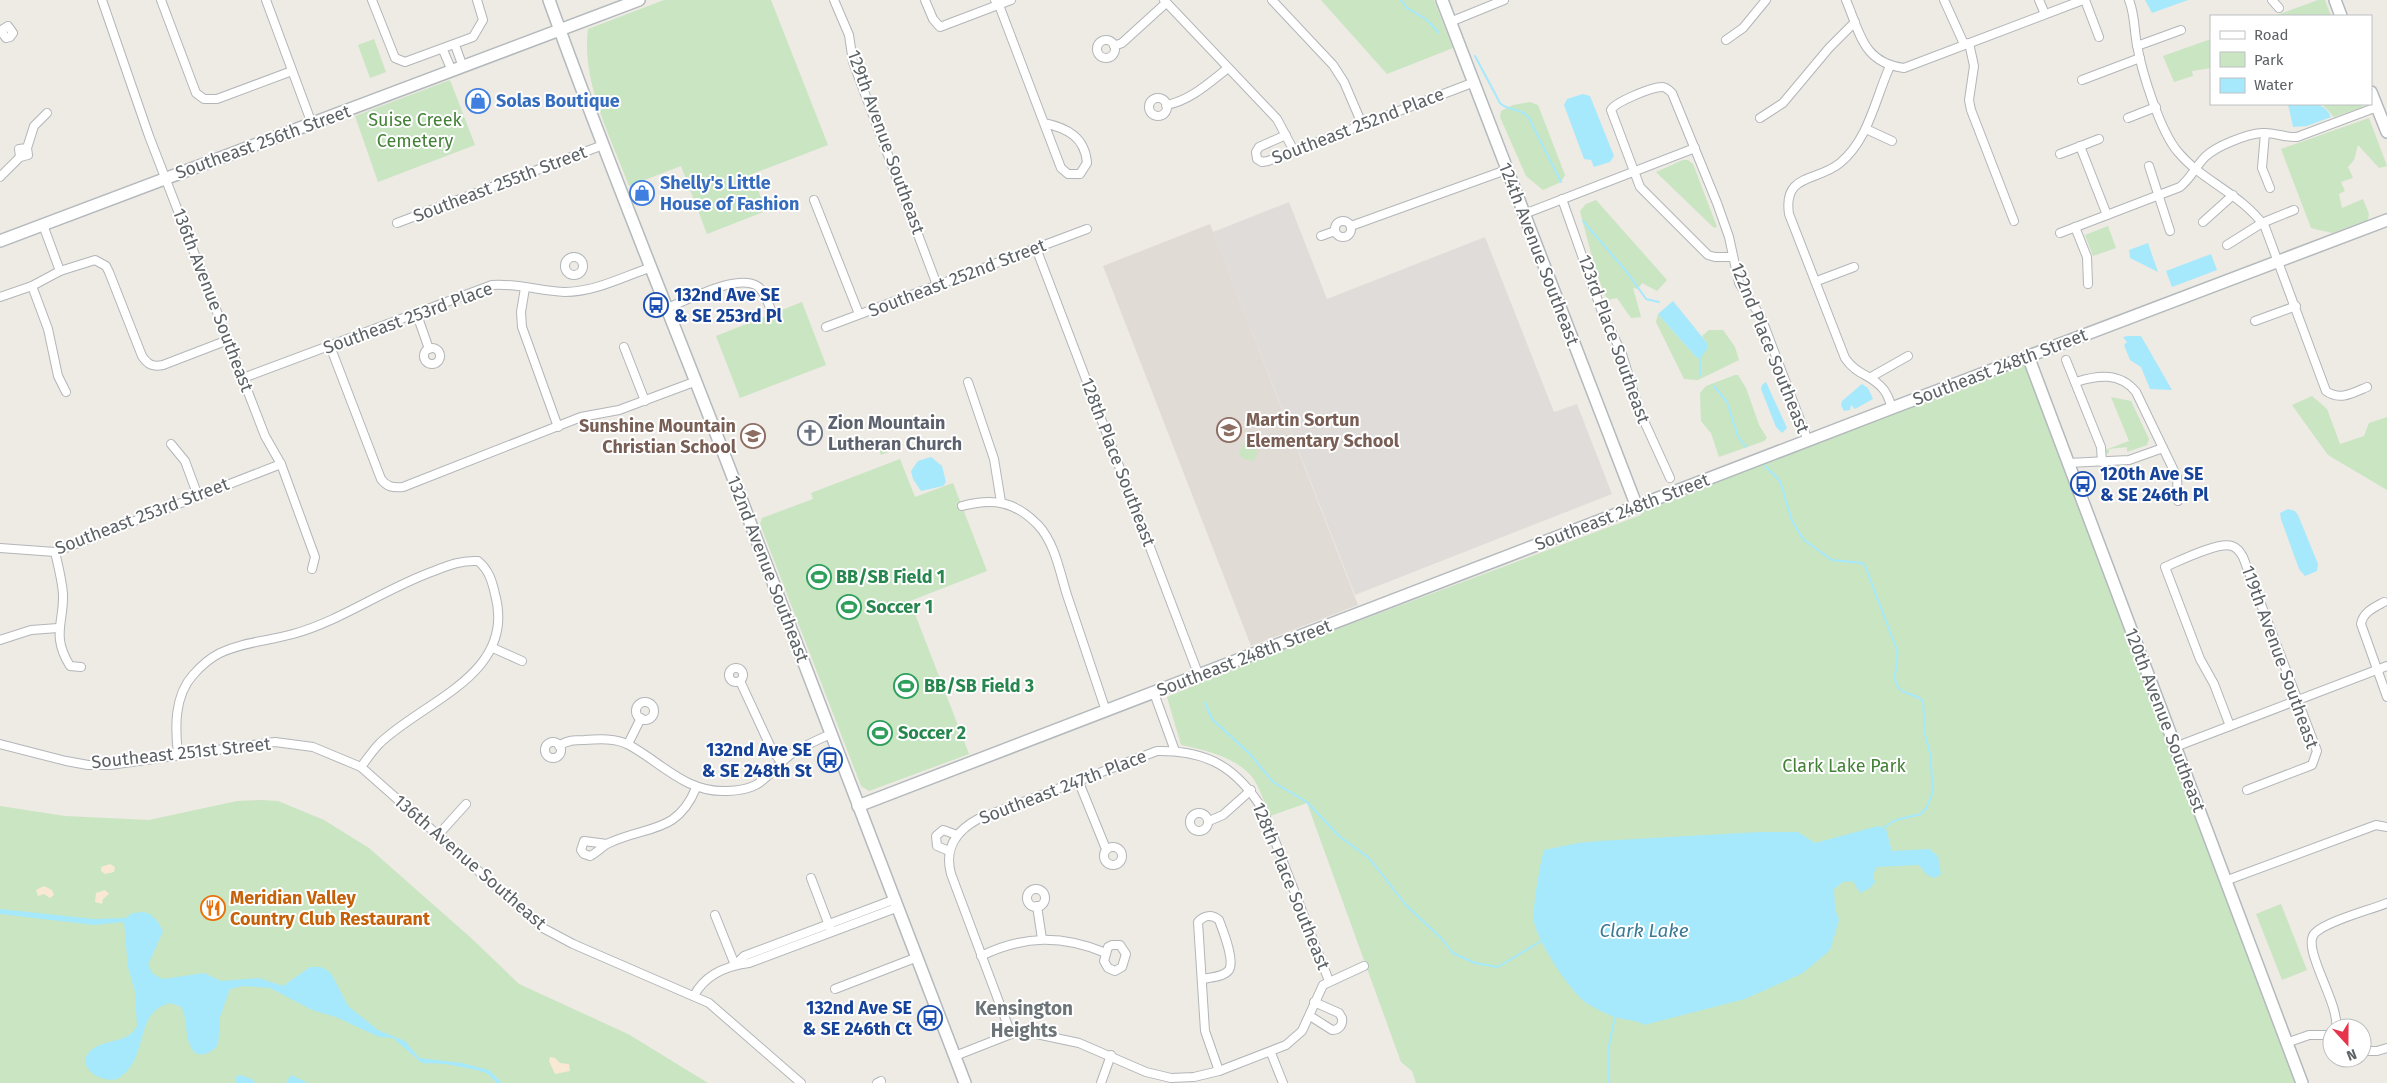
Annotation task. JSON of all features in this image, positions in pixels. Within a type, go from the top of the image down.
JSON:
[{"type":"street","name":"136th Avenue Southeast","points":[[102,0],[166,178],[265,436],[281,464],[315,557],[312,569]]},
{"type":"street","points":[[161,0],[199,97],[217,99],[292,71]]},
{"type":"street","points":[[266,0],[312,124]]},
{"type":"street","points":[[372,0],[395,58],[405,62],[443,50],[473,37],[480,29],[483,20],[477,0]]},
{"type":"street","name":"132nd Avenue Southeast","points":[[549,0],[649,268],[749,517],[894,904],[965,1083]]},
{"type":"street","name":"Southeast 256th Street","points":[[0,241],[639,0]]},
{"type":"street","name":"129th Avenue Southeast","points":[[834,0],[849,35],[853,62],[938,285]]},
{"type":"street","points":[[925,0],[933,20],[940,28],[997,2],[1011,0]]},
{"type":"street","points":[[1272,0],[1333,65],[1344,82],[1362,124]]},
{"type":"street","name":"124th Avenue Southeast","points":[[1442,0],[1472,83],[1637,507]]},
{"type":"street","points":[[1726,40],[1743,28],[1766,0]]},
{"type":"street","points":[[1846,0],[1870,54],[1890,66],[1904,68],[1915,65],[2084,0],[2099,37]]},
{"type":"street","points":[[1944,0],[1966,44],[1974,66],[1969,100],[1971,110],[2014,221]]},
{"type":"street","points":[[2039,0],[2045,14]]},
{"type":"street","points":[[2129,0],[2133,12],[2140,58],[2156,107],[2174,146],[2195,169],[2233,195],[2262,222],[2296,306],[2326,391],[2332,395],[2344,396],[2367,387]]},
{"type":"street","points":[[2272,0],[2279,8]]},
{"type":"street","points":[[2335,0],[2341,15]]},
{"type":"street","points":[[1114,46],[1122,42],[1165,1],[1277,119],[1294,151]]},
{"type":"street","points":[[1450,22],[1501,1]]},
{"type":"street","points":[[997,2],[1061,168],[1068,174],[1080,174],[1087,163],[1078,137],[1062,127],[1044,123]]},
{"type":"street","points":[[1760,118],[1783,103],[1829,48],[1855,22]]},
{"type":"street","points":[[2137,46],[2181,30]]},
{"type":"street","points":[[455,45],[463,67]]},
{"type":"street","points":[[443,50],[452,71]]},
{"type":"street","points":[[2082,80],[2140,58]]},
{"type":"street","points":[[1890,66],[1877,93],[1866,129],[1852,151],[1838,164],[1795,185],[1790,192],[1788,203],[1789,214],[1817,281],[1845,358],[1852,368],[1871,377],[1885,391],[1892,408]]},
{"type":"street","points":[[1166,105],[1175,103],[1199,90],[1228,68]]},
{"type":"street","name":"Southeast 252nd Place","points":[[1286,135],[1259,147],[1256,152],[1257,158],[1262,162],[1294,151],[1472,83]]},
{"type":"street","name":"122nd Place Southeast","points":[[1634,171],[1611,110],[1613,106],[1659,88],[1668,89],[1672,93],[1717,204],[1739,283],[1761,318],[1808,440]]},
{"type":"street","points":[[2372,94],[2387,132]]},
{"type":"street","points":[[2128,118],[2156,107]]},
{"type":"street","points":[[2060,233],[2180,187],[2188,180],[2204,157],[2218,147],[2264,132],[2286,138],[2297,136],[2377,107]]},
{"type":"street","points":[[0,176],[20,157],[19,149],[27,148],[34,126],[47,113]]},
{"type":"street","points":[[1866,129],[1892,141]]},
{"type":"street","points":[[2264,132],[2262,168],[2270,188]]},
{"type":"street","points":[[2060,154],[2100,139]]},
{"type":"street","name":"Southeast 255th Street","points":[[397,223],[603,145]]},
{"type":"street","points":[[2080,146],[2107,215]]},
{"type":"street","points":[[1524,214],[1694,148]]},
{"type":"street","points":[[2149,166],[2170,231]]},
{"type":"street","points":[[1321,236],[1335,232],[1345,236],[1352,229],[1351,226],[1506,170]]},
{"type":"street","points":[[1634,171],[1646,194],[1708,255],[1715,257],[1733,256]]},
{"type":"street","points":[[2203,222],[2233,195]]},
{"type":"street","name":"123rd Place Southeast","points":[[1562,199],[1602,312],[1622,354],[1639,410],[1670,478]]},
{"type":"street","points":[[814,200],[859,314]]},
{"type":"street","points":[[2227,245],[2262,222],[2294,210]]},
{"type":"street","name":"Southeast 248th Street","points":[[858,806],[1808,440],[2387,220]]},
{"type":"street","points":[[43,225],[60,271]]},
{"type":"street","points":[[2075,227],[2087,257],[2088,284]]},
{"type":"street","name":"Southeast 252nd Street","points":[[826,327],[1087,229]]},
{"type":"street","name":"128th Place Southeast","points":[[1036,248],[1199,676]]},
{"type":"street","points":[[0,297],[32,286],[60,271],[90,260],[100,262],[109,272],[142,356],[148,364],[163,365],[228,340]]},
{"type":"street","points":[[1817,281],[1854,267]]},
{"type":"street","name":"Southeast 253rd Place","points":[[243,378],[492,285],[506,284],[550,291],[578,291],[649,268]]},
{"type":"street","points":[[575,275],[578,291]]},
{"type":"street","points":[[666,309],[735,282],[757,286],[763,291],[772,312]]},
{"type":"street","points":[[32,286],[48,330],[58,376],[66,392]]},
{"type":"street","points":[[525,288],[521,312],[522,327],[558,427]]},
{"type":"street","points":[[2255,320],[2296,306]]},
{"type":"street","points":[[416,312],[429,349]]},
{"type":"street","points":[[330,346],[381,479],[384,484],[392,487],[403,487],[589,414],[619,410],[694,382]]},
{"type":"street","points":[[624,347],[645,401]]},
{"type":"street","points":[[1871,377],[1908,356]]},
{"type":"street","name":"120th Avenue Southeast","points":[[2028,356],[2302,1083]]},
{"type":"street","points":[[2066,360],[2101,447],[2102,462]]},
{"type":"street","points":[[2076,382],[2092,377],[2121,378],[2129,383],[2136,392],[2177,476],[2178,501]]},
{"type":"street","points":[[968,382],[994,459],[1001,502]]},
{"type":"street","points":[[171,444],[185,460],[198,496]]},
{"type":"street","points":[[2068,463],[2102,462],[2134,458],[2163,448]]},
{"type":"street","name":"Southeast 253rd Street","points":[[0,548],[55,552],[281,464]]},
{"type":"street","points":[[962,506],[981,501],[1001,502],[1028,517],[1044,533],[1057,563],[1106,711]]},
{"type":"street","name":"119th Avenue Southeast","points":[[2230,726],[2214,684],[2200,659],[2165,567],[2216,547],[2230,545],[2238,548],[2243,557],[2317,751],[2316,759],[2312,765],[2247,790]]},
{"type":"street","points":[[55,552],[63,595],[58,628],[61,645],[68,662],[73,668],[81,667]]},
{"type":"street","points":[[178,754],[177,710],[184,691],[192,676],[218,654],[238,646],[292,634],[417,577],[456,563],[478,561],[489,575],[498,606],[493,648],[477,669],[456,688],[380,743],[361,767]]},
{"type":"street","points":[[2384,602],[2367,613],[2362,619],[2361,624],[2387,697]]},
{"type":"street","points":[[0,640],[31,630],[58,628]]},
{"type":"street","points":[[493,648],[522,661]]},
{"type":"street","points":[[2175,747],[2387,666]]},
{"type":"street","points":[[740,681],[772,750],[781,762]]},
{"type":"street","points":[[1154,693],[1175,751]]},
{"type":"street","points":[[628,744],[642,718]]},
{"type":"street","points":[[559,746],[565,741],[604,739],[628,744],[682,782],[696,788],[725,791],[743,790],[766,780],[781,762],[801,747],[831,734]]},
{"type":"street","name":"Southeast 251st Street","points":[[0,744],[88,765],[120,763],[275,742],[294,743],[313,747],[361,767]]},
{"type":"street","name":"Southeast 247th Place","points":[[955,838],[978,819],[1141,756],[1158,751],[1175,751]]},
{"type":"street","name":"128th Place Southeast","points":[[1175,751],[1212,760],[1230,770],[1251,790],[1263,810],[1329,981]]},
{"type":"street","name":"136th Avenue Southeast","points":[[361,767],[544,928],[573,944],[709,1004],[728,1018],[801,1083]]},
{"type":"street","points":[[1078,780],[1106,850]]},
{"type":"street","points":[[607,844],[667,823],[678,817],[689,805],[696,788]]},
{"type":"street","points":[[1208,821],[1223,815],[1251,790]]},
{"type":"street","points":[[439,834],[466,804]]},
{"type":"street","points":[[2225,881],[2376,825],[2386,826]]},
{"type":"street","points":[[950,851],[937,846],[936,836],[943,830],[955,838],[948,864],[950,874],[1011,1034]]},
{"type":"street","points":[[811,878],[830,928]]},
{"type":"street","points":[[2336,1018],[2335,1008],[2311,950],[2311,937],[2315,932],[2330,924],[2387,903]]},
{"type":"street","points":[[694,996],[705,979],[735,965],[749,963],[830,928],[894,904]]},
{"type":"street","points":[[1038,906],[1042,938]]},
{"type":"street","points":[[715,915],[735,965]]},
{"type":"street","points":[[1203,979],[1225,973],[1230,969],[1230,962],[1219,920],[1210,916],[1198,922],[1205,1031],[1219,1070]]},
{"type":"street","points":[[981,956],[998,948],[1042,938],[1090,946],[1106,953]]},
{"type":"street","points":[[835,988],[915,958]]},
{"type":"street","points":[[954,1056],[1011,1034],[1027,1032],[1046,1034],[1079,1042],[1146,1072],[1171,1078],[1194,1077],[1271,1053],[1296,1037],[1310,1016],[1319,991],[1329,981],[1364,966]]},
{"type":"street","points":[[1310,1016],[1332,1030],[1338,1029],[1342,1024],[1342,1018],[1338,1013],[1314,1002]]},
{"type":"street","points":[[2286,1043],[2309,1035],[2322,1035]]},
{"type":"street","points":[[2372,1052],[2387,1048]]},
{"type":"street","points":[[1271,1053],[1283,1083]]},
{"type":"street","points":[[1101,1083],[1111,1055]]},
{"type":"shaded area","points":[[1289,202],[1327,299],[1485,237],[1554,412],[1577,404],[1612,494],[1355,595],[1213,232]]},
{"type":"shaded area","name":"Martin Sortun Elementary School","points":[[1210,224],[1358,605],[1251,646],[1103,266]]},
{"type":"green space","points":[[664,0],[771,0],[828,145],[752,174],[766,211],[707,234],[681,166],[629,186],[599,109],[589,69],[588,29]]},
{"type":"green space","points":[[1321,0],[1434,0],[1453,48],[1387,74]]},
{"type":"green space","points":[[2318,0],[2325,0],[2331,15],[2277,15]]},
{"type":"green space","points":[[374,39],[386,72],[370,78],[358,45]]},
{"type":"green space","points":[[2210,39],[2210,68],[2192,71],[2193,76],[2174,82],[2163,56]]},
{"type":"green space","name":"Suise Creek Cemetery","points":[[450,80],[475,145],[378,182],[355,116]]},
{"type":"green space","points":[[1530,102],[1538,105],[1565,175],[1561,182],[1543,190],[1526,176],[1500,117],[1501,111],[1513,105]]},
{"type":"green space","points":[[2323,105],[2362,105],[2363,107],[2334,117]]},
{"type":"green space","points":[[2369,118],[2387,166],[2379,168],[2358,145],[2354,160],[2348,167],[2353,178],[2341,182],[2345,191],[2339,194],[2342,208],[2363,199],[2369,214],[2368,220],[2332,233],[2311,228],[2281,149]]},
{"type":"green space","points":[[1683,160],[1688,160],[1693,164],[1717,227],[1714,228],[1656,172]]},
{"type":"green space","points":[[1596,200],[1667,280],[1657,291],[1642,283],[1638,289],[1633,288],[1641,317],[1631,318],[1617,298],[1607,300],[1596,272],[1580,211],[1586,204]]},
{"type":"green space","points":[[2108,226],[2116,248],[2093,256],[2085,235]]},
{"type":"green space","points":[[802,302],[826,365],[740,398],[716,336]]},
{"type":"green space","points":[[1658,314],[1697,358],[1707,343],[1702,336],[1709,330],[1723,330],[1735,347],[1739,360],[1698,380],[1684,379],[1656,322]]},
{"type":"green space","name":"Clark Lake Park","points":[[2028,356],[2302,1083],[1416,1083],[1412,1071],[1401,1062],[1307,803],[1270,816],[1256,783],[1242,768],[1223,757],[1181,745],[1167,697],[1252,661],[1641,515],[1637,507]]},
{"type":"green space","points":[[1738,375],[1746,388],[1759,425],[1767,438],[1764,441],[1719,457],[1711,433],[1701,421],[1700,393],[1706,386]]},
{"type":"green space","points":[[2312,396],[2327,409],[2340,444],[2364,436],[2369,423],[2387,417],[2387,490],[2328,455],[2292,405]]},
{"type":"green space","points":[[2111,397],[2131,401],[2149,439],[2147,445],[2127,452],[2127,447],[2109,449],[2109,453],[2105,454],[2105,450],[2129,441]]},
{"type":"green space","points":[[1245,442],[1258,451],[1254,461],[1246,460],[1240,456],[1239,452]]},
{"type":"green space","points":[[892,443],[894,450],[881,455],[878,448]]},
{"type":"green space","points":[[900,459],[915,497],[953,483],[987,571],[910,601],[969,754],[869,791],[861,786],[760,524],[762,518],[813,499],[811,493]]},
{"type":"green space","points":[[237,801],[278,801],[324,820],[369,848],[470,937],[519,984],[628,1034],[708,1083],[0,1083],[0,806],[65,816],[149,820]]},
{"type":"green space","points":[[2281,904],[2307,970],[2282,980],[2256,914]]},
{"type":"sand","points":[[110,864],[115,867],[114,872],[105,874],[101,871],[101,867]]},
{"type":"sand","points":[[44,886],[52,890],[54,895],[50,898],[44,894],[38,896],[36,890]]},
{"type":"sand","points":[[105,890],[109,894],[103,899],[102,904],[95,902],[96,893]]},
{"type":"sand","points":[[550,1057],[555,1058],[560,1063],[569,1064],[570,1071],[555,1074],[549,1061]]},
{"type":"water","points":[[2145,0],[2188,0],[2152,13]]},
{"type":"water","points":[[1583,94],[1590,96],[1614,156],[1610,162],[1594,167],[1591,160],[1584,159],[1564,105],[1567,99]]},
{"type":"water","points":[[2288,105],[2319,105],[2328,111],[2331,117],[2307,126],[2293,127]]},
{"type":"water","points":[[2148,243],[2158,272],[2130,258],[2129,250]]},
{"type":"water","points":[[2211,254],[2217,270],[2172,287],[2166,271]]},
{"type":"water","points":[[1673,301],[1707,343],[1708,348],[1700,358],[1697,358],[1658,314]]},
{"type":"water","points":[[2141,336],[2172,390],[2150,389],[2141,367],[2130,360],[2124,345],[2127,342],[2123,337]]},
{"type":"water","points":[[1766,382],[1787,428],[1782,433],[1776,427],[1761,389],[1762,385]]},
{"type":"water","points":[[1862,384],[1868,388],[1873,399],[1855,409],[1851,405],[1850,410],[1844,411],[1841,405],[1842,401]]},
{"type":"water","points":[[931,457],[942,466],[946,482],[943,486],[921,491],[913,479],[911,471],[918,461]]},
{"type":"water","points":[[2288,509],[2295,511],[2298,515],[2318,564],[2317,571],[2305,576],[2299,569],[2281,519],[2280,513]]},
{"type":"water","name":"Clark Lake","points":[[1878,826],[1886,829],[1892,851],[1929,849],[1938,856],[1941,874],[1935,878],[1927,875],[1919,865],[1877,867],[1873,875],[1875,882],[1870,888],[1860,893],[1853,881],[1843,882],[1834,889],[1835,909],[1839,920],[1830,950],[1803,973],[1745,999],[1644,1025],[1637,1021],[1614,1017],[1588,1004],[1573,990],[1548,954],[1534,922],[1535,897],[1544,850],[1599,841],[1760,832],[1798,832],[1815,843]]},
{"type":"water","points":[[0,909],[94,919],[125,918],[133,913],[143,912],[150,914],[163,931],[148,965],[153,974],[163,979],[204,973],[221,981],[259,978],[283,986],[310,967],[321,967],[332,975],[348,1006],[378,1030],[405,1041],[419,1058],[462,1063],[489,1070],[502,1083],[497,1083],[488,1074],[477,1070],[446,1064],[422,1063],[393,1038],[379,1037],[336,1017],[312,1010],[270,988],[243,986],[230,989],[220,1017],[218,1045],[210,1052],[197,1054],[194,1052],[188,1041],[185,1018],[181,1007],[171,1003],[159,1008],[151,1016],[139,1049],[127,1071],[117,1079],[112,1080],[100,1077],[90,1071],[87,1066],[87,1055],[98,1046],[127,1036],[137,1026],[135,991],[128,968],[124,922],[94,925],[0,914]]},
{"type":"water","points":[[240,1075],[252,1079],[255,1083],[235,1083],[236,1077]]},
{"type":"water","points":[[291,1075],[308,1083],[286,1083]]},
{"type":"waterway","points":[[1401,0],[1407,8],[1426,19],[1439,33]]},
{"type":"waterway","points":[[1475,56],[1500,103],[1507,108],[1522,112],[1529,118],[1561,182]]},
{"type":"waterway","points":[[1583,221],[1627,272],[1646,299],[1659,302]]},
{"type":"waterway","points":[[1700,358],[1700,376]]},
{"type":"waterway","points":[[1714,386],[1727,402],[1738,437],[1746,447]]},
{"type":"waterway","points":[[1765,466],[1780,481],[1792,521],[1804,540],[1832,560],[1862,563],[1865,566],[1897,650],[1895,677],[1898,687],[1902,691],[1919,697],[1923,701],[1925,735],[1930,753],[1933,791],[1927,807],[1921,814],[1896,820],[1883,828]]},
{"type":"waterway","points":[[1205,703],[1212,719],[1250,754],[1273,782],[1307,802],[1339,836],[1369,858],[1406,905],[1442,939],[1453,953],[1475,963],[1498,967],[1541,941]]},
{"type":"waterway","points":[[1609,1083],[1609,1045],[1615,1017]]},
{"type":"place","name":"Solas Boutique","points":[[478,101]]},
{"type":"place","name":"Shelly's Little House of Fashion","points":[[642,193]]},
{"type":"place","name":"132nd Ave SE & SE 253rd Pl","points":[[656,305]]},
{"type":"place","name":"Martin Sortun Elementary School","points":[[1229,430]]},
{"type":"place","name":"Zion Mountain Lutheran Church","points":[[810,433]]},
{"type":"place","name":"Sunshine Mountain Christian School","points":[[753,436]]},
{"type":"place","name":"120th Ave SE & SE 246th Pl","points":[[2083,484]]},
{"type":"place","name":"BB/SB Field 1","points":[[819,577]]},
{"type":"place","name":"Soccer 1","points":[[849,607]]},
{"type":"place","name":"BB/SB Field 3","points":[[906,686]]},
{"type":"place","name":"Soccer 2","points":[[880,733]]},
{"type":"place","name":"132nd Ave SE & SE 248th St","points":[[830,760]]},
{"type":"place","name":"Meridian Valley Country Club Restaurant","points":[[213,908]]},
{"type":"place","name":"132nd Ave SE & SE 246th Ct","points":[[930,1018]]},
{"type":"district","name":"Kensington Heights","points":[[1024,1019]]}]
